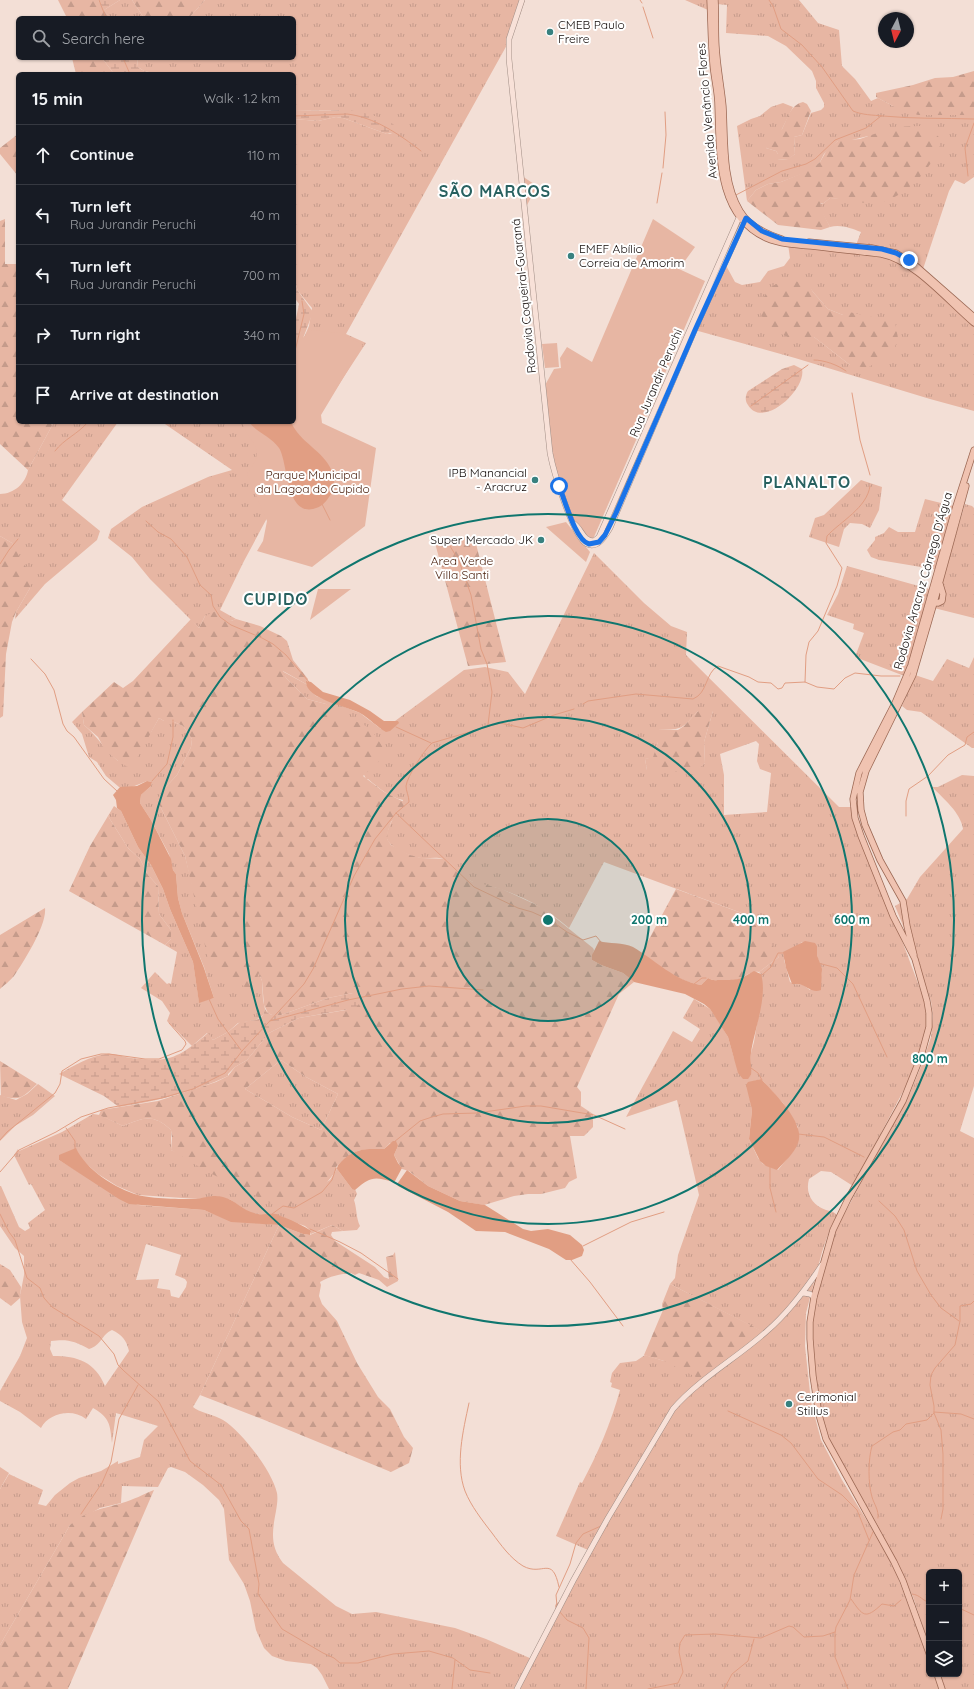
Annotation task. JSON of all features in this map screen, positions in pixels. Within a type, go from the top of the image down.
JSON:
[{"type":"main road","name":"Avenida Venâncio Flores","points":[[710,0],[712,56],[718,107],[718,132],[723,170],[729,198],[740,215]]},
{"type":"main road","name":"Avenida Venâncio Flores","points":[[715,0],[715,38],[723,109],[723,136],[731,191],[740,215]]},
{"type":"main road","points":[[740,215],[762,236],[783,243],[881,254],[896,258],[913,268],[974,323]]},
{"type":"main road","points":[[744,220],[762,231],[782,239],[877,249],[896,253],[916,266],[974,317]]},
{"type":"main road","name":"Rodovia Aracruz Córrego D'Água","points":[[926,1645],[903,1581],[894,1562],[832,1452],[822,1430],[814,1386],[810,1347],[810,1322],[814,1297],[833,1230],[848,1199],[903,1101],[926,1041],[929,1027],[930,1013],[915,959],[903,901],[880,860],[865,825],[860,805],[860,792],[866,771],[910,682],[956,506],[974,450]]},
{"type":"main road","name":"Rodovia Aracruz Córrego D'Água","points":[[932,602],[940,603],[943,599],[940,584],[974,460]]},
{"type":"main road","name":"Rodovia Aracruz Córrego D'Água","points":[[915,959],[893,916],[856,822],[853,809],[854,792],[859,773],[909,673],[932,602]]},
{"type":"main road","points":[[884,894],[887,890],[896,887]]},
{"type":"main road","points":[[893,916],[900,916],[905,912]]},
{"type":"main road","points":[[938,1677],[942,1689]]},
{"type":"street","name":"Rodovia Coqueiral-Guaraná","points":[[522,0],[510,39],[509,59],[550,453],[556,479],[578,531]]},
{"type":"street","name":"Rua Jurandir Peruchi","points":[[578,531],[585,538],[592,541],[598,538],[602,531],[740,215]]},
{"type":"street","name":"Rua Jurandir Peruchi","points":[[578,531],[585,543],[594,544],[601,541],[610,528],[744,220]]},
{"type":"street","points":[[517,1689],[604,1525],[674,1409],[698,1384],[769,1330],[803,1293],[823,1264]]},
{"type":"street","points":[[803,1293],[814,1297]]},
{"type":"green space","points":[[58,0],[98,0],[109,16],[66,16]]},
{"type":"green space","points":[[98,0],[120,0],[104,10]]},
{"type":"green space","points":[[120,0],[132,0],[143,16],[108,16],[104,10]]},
{"type":"green space","points":[[132,0],[205,0],[191,16],[143,16]]},
{"type":"green space","points":[[205,0],[525,0],[513,34],[346,334],[366,343],[317,418],[296,422],[299,349],[309,326],[312,308],[298,291],[296,285],[296,119],[318,121],[336,117],[343,118],[387,134],[392,134],[338,110],[296,111],[296,72],[149,72],[138,67],[137,60],[296,60],[296,16],[191,16]]},
{"type":"green space","points":[[685,0],[708,0],[708,10]]},
{"type":"green space","points":[[717,0],[799,0],[818,23],[839,30],[842,66],[855,79],[871,101],[878,98],[893,106],[974,115],[974,177],[964,184],[955,180],[949,191],[923,269],[909,257],[890,248],[856,245],[861,232],[842,226],[830,227],[820,209],[820,204],[824,203],[830,198],[847,199],[868,136],[848,141],[838,141],[824,154],[820,162],[812,170],[781,182],[768,184],[756,190],[747,201],[737,126],[760,116],[771,107],[783,103],[793,107],[782,129],[766,148],[776,151],[778,154],[778,160],[788,159],[795,154],[794,137],[802,135],[811,113],[821,110],[824,107],[824,103],[816,88],[816,81],[812,71],[786,46],[768,36],[726,33],[727,5],[717,4]]},
{"type":"green space","points":[[72,60],[104,60],[112,72],[76,72]]},
{"type":"green space","points":[[104,60],[137,60],[138,67],[149,72],[112,72]]},
{"type":"green space","points":[[974,71],[974,115],[918,115],[893,106],[876,97],[876,93],[913,85],[935,78],[953,77]]},
{"type":"green space","points":[[803,102],[807,104],[811,111],[802,135],[794,137],[795,154],[789,159],[777,160],[778,154],[776,151],[766,148],[770,133],[782,129],[792,109]]},
{"type":"green space","points":[[349,110],[361,112],[383,119],[394,125],[397,129],[396,132],[387,134],[343,118],[336,117],[318,121],[296,119],[296,111]]},
{"type":"green space","points":[[922,126],[932,131],[941,139],[933,160],[917,180],[897,196],[886,201],[865,203],[830,198],[824,203],[820,204],[830,227],[821,230],[778,225],[747,201],[756,190],[768,184],[781,182],[812,169],[820,162],[827,150],[838,141],[860,139],[894,127]]},
{"type":"green space","points":[[16,136],[16,174],[0,154],[0,148]]},
{"type":"green space","points":[[522,176],[537,186],[526,207]]},
{"type":"green space","points":[[5,219],[5,264],[16,264],[16,424],[53,424],[28,470],[0,444],[0,221]]},
{"type":"green space","points":[[653,219],[695,247],[679,269],[705,281],[594,537],[590,541],[573,520],[553,467],[544,387],[554,369],[561,368],[560,358],[567,347],[592,362]]},
{"type":"green space","points":[[788,244],[868,252],[902,261],[974,324],[974,411],[691,329],[723,260],[735,282],[742,285],[760,282],[768,271],[784,266],[790,258]],"holes":[[[809,286],[828,309],[843,315],[850,365],[814,337],[788,337]]]},
{"type":"green space","points":[[793,280],[810,286],[813,292],[828,309],[843,315],[849,312],[895,322],[898,338],[893,353],[867,368],[850,365],[814,337],[788,337],[768,328],[759,310],[764,297],[774,285]]},
{"type":"green space","points":[[296,285],[298,291],[313,312],[299,349],[296,362],[296,318],[299,304],[296,300]]},
{"type":"green space","name":"Parque Municipal da Lagoa do Cupido","points":[[311,330],[340,333],[363,345],[321,415],[322,423],[376,448],[365,526],[312,567],[257,551],[263,541],[267,521],[247,474],[253,465],[257,452],[243,424],[296,424],[296,344]]},
{"type":"green space","points":[[557,343],[559,367],[545,368],[542,344]]},
{"type":"green space","points":[[794,365],[802,369],[802,377],[798,387],[782,404],[773,410],[763,413],[755,411],[748,405],[746,402],[746,395],[748,391],[782,369]]},
{"type":"green space","points":[[53,424],[117,424],[62,500],[100,531],[97,540],[45,584],[15,619],[16,612],[30,588],[12,543],[0,536],[0,494],[5,494],[18,487],[25,479],[28,470]]},
{"type":"green space","points":[[165,424],[250,424],[288,479],[244,561],[220,610],[236,619],[231,621],[205,616],[199,628],[150,579],[132,557],[108,538],[111,529],[142,507],[208,477],[232,470]]},
{"type":"green space","points":[[861,480],[882,487],[879,510],[870,528],[862,524],[850,523],[844,529],[839,547],[809,537],[815,518],[824,515]]},
{"type":"green space","points":[[925,499],[957,507],[939,570],[879,560],[871,557],[867,550],[875,540],[875,537],[884,533],[889,527],[898,532],[915,532]]},
{"type":"green space","points":[[965,504],[974,508],[974,618],[934,608]]},
{"type":"green space","points":[[566,522],[590,552],[586,562],[546,527]]},
{"type":"green space","points":[[0,536],[12,543],[30,574],[30,588],[12,622],[6,654],[3,716],[0,718]]},
{"type":"green space","name":"Area Verde Villa Santi","points":[[474,536],[506,662],[468,666],[435,543]]},
{"type":"green space","points":[[594,553],[644,603],[671,626],[687,632],[686,655],[839,807],[852,807],[925,1002],[927,1026],[924,1041],[908,1082],[853,1186],[831,1172],[821,1171],[809,1179],[808,1189],[813,1202],[821,1208],[837,1215],[830,1229],[822,1252],[806,1313],[805,1346],[811,1402],[821,1440],[842,1480],[880,1542],[897,1575],[926,1653],[926,1677],[935,1677],[939,1689],[329,1689],[317,1668],[311,1664],[286,1661],[272,1656],[264,1648],[256,1630],[250,1601],[244,1584],[229,1560],[224,1509],[219,1500],[203,1485],[185,1472],[171,1467],[168,1468],[158,1487],[122,1486],[121,1503],[100,1508],[70,1525],[0,1645],[0,1489],[9,1474],[43,1490],[38,1504],[46,1506],[55,1495],[79,1478],[101,1471],[118,1461],[118,1464],[140,1457],[144,1440],[158,1426],[116,1413],[112,1443],[110,1426],[106,1418],[93,1408],[86,1419],[74,1414],[61,1414],[49,1419],[41,1428],[20,1412],[0,1401],[0,1391],[20,1356],[27,1338],[22,1322],[20,1296],[24,1275],[24,1256],[15,1248],[0,1226],[0,1186],[19,1227],[25,1231],[30,1228],[28,1223],[45,1210],[31,1184],[29,1185],[14,1155],[18,1149],[19,1151],[62,1132],[93,1114],[100,1115],[123,1126],[142,1119],[153,1119],[158,1121],[171,1130],[171,1150],[294,1200],[330,1180],[337,1169],[352,1189],[355,1189],[357,1194],[354,1200],[360,1226],[357,1230],[343,1231],[332,1225],[311,1234],[311,1231],[305,1226],[281,1216],[250,1213],[231,1200],[216,1196],[198,1199],[138,1195],[117,1186],[98,1174],[80,1158],[59,1160],[138,1205],[204,1210],[219,1216],[255,1223],[279,1225],[200,1395],[193,1407],[220,1418],[231,1426],[239,1433],[263,1463],[277,1493],[273,1538],[276,1551],[283,1563],[336,1606],[352,1614],[376,1612],[455,1628],[486,1639],[532,1659],[556,1616],[555,1605],[562,1599],[588,1550],[556,1536],[580,1482],[582,1483],[604,1438],[613,1414],[620,1390],[611,1387],[612,1383],[610,1382],[612,1373],[620,1363],[636,1361],[645,1355],[664,1361],[767,1334],[670,1284],[675,1278],[678,1255],[699,1195],[677,1100],[626,1117],[673,1031],[692,1042],[700,1029],[683,1018],[694,999],[710,1009],[728,1037],[734,1058],[747,1079],[751,1075],[751,1053],[761,1000],[761,974],[759,972],[779,957],[747,915],[604,862],[569,928],[554,916],[521,897],[471,881],[444,859],[417,857],[397,849],[389,842],[387,835],[390,825],[403,800],[389,795],[366,779],[338,720],[326,704],[307,699],[286,678],[282,671],[306,684],[316,696],[360,713],[381,729],[395,721],[464,670],[485,667],[508,672],[525,694]],"holes":[[[698,711],[713,711],[704,742],[705,763],[698,768],[647,770],[645,759],[653,758],[658,742],[658,729],[673,729],[681,727],[685,725]],[[756,741],[759,744],[757,761],[760,769],[771,773],[767,812],[724,815],[724,775],[720,754]],[[802,942],[817,946],[817,955],[822,973],[821,977],[810,990],[803,985],[790,982],[784,960]],[[761,1079],[783,1103],[798,1127],[794,1150],[778,1170],[763,1164],[758,1158],[749,1139],[752,1110],[749,1094],[751,1082]],[[146,1244],[181,1255],[175,1275],[185,1279],[187,1282],[186,1287],[179,1298],[171,1296],[170,1290],[157,1288],[159,1279],[136,1280]],[[112,1330],[123,1338],[129,1351],[105,1386],[101,1378],[91,1366],[78,1359],[53,1356],[50,1349],[51,1341],[62,1340],[75,1342],[89,1349],[97,1345],[108,1332]]]},
{"type":"green space","points":[[847,566],[933,590],[907,677],[855,657],[864,633],[853,629],[854,624],[827,615],[838,594]]},
{"type":"green space","points":[[318,589],[351,589],[310,620]]},
{"type":"green space","points":[[216,611],[231,621],[236,619],[260,626],[281,636],[287,641],[293,660],[308,679],[306,684],[283,671],[286,678],[307,699],[326,704],[340,712],[338,720],[346,719],[360,723],[374,734],[387,754],[363,776],[384,792],[406,803],[406,806],[391,822],[387,839],[391,845],[410,855],[421,858],[447,859],[471,881],[502,889],[543,908],[593,948],[592,960],[623,973],[634,982],[619,994],[577,1087],[581,1092],[581,1106],[593,1114],[593,1127],[584,1136],[570,1136],[577,1178],[569,1182],[565,1188],[541,1194],[514,1196],[484,1205],[460,1201],[428,1186],[409,1171],[402,1169],[394,1155],[398,1146],[390,1143],[384,1149],[369,1149],[355,1152],[350,1155],[336,1167],[337,1169],[324,1185],[313,1195],[300,1200],[294,1200],[286,1211],[208,1172],[171,1150],[171,1130],[158,1121],[153,1119],[142,1119],[123,1126],[99,1115],[101,1110],[158,1101],[216,1082],[228,1076],[235,1067],[247,1060],[269,1033],[299,1018],[346,1010],[353,993],[328,998],[281,1015],[272,1015],[268,1013],[264,1005],[262,981],[259,973],[251,990],[210,968],[185,856],[158,802],[159,796],[177,775],[191,747],[192,739],[183,726],[172,721],[164,721],[159,718],[131,769],[118,761],[105,750],[98,737],[84,725],[82,712],[114,682],[123,688],[133,681],[191,619],[199,628],[205,616]],"holes":[[[281,1060],[306,1077],[338,1094],[321,1130],[292,1117],[245,1089]]]},
{"type":"green space","points":[[974,657],[974,748],[972,748],[921,712],[907,710],[902,706],[915,675],[933,681],[947,659],[969,668]]},
{"type":"green space","points":[[713,707],[704,742],[705,763],[693,773],[647,770],[645,759],[653,757],[658,742],[658,729],[678,730],[684,726],[698,711]]},
{"type":"green space","points":[[82,712],[84,725],[118,761],[151,732],[159,718],[164,721],[172,721],[183,726],[192,739],[191,747],[177,775],[164,789],[158,802],[185,856],[195,896],[259,973],[262,981],[265,1009],[263,1015],[256,1020],[238,1023],[228,1032],[213,1040],[207,1033],[192,1046],[167,1021],[170,1013],[162,1001],[141,988],[155,972],[167,984],[171,984],[177,952],[165,945],[171,939],[171,930],[159,914],[158,886],[148,875],[140,859],[128,848],[108,816],[114,806],[121,811],[138,847],[151,865],[163,889],[193,962],[199,1002],[214,998],[204,967],[182,913],[178,898],[176,874],[173,870],[169,854],[140,803],[141,795],[151,786],[152,782],[147,781],[132,787],[119,787],[106,776],[97,762],[89,757],[82,734],[72,722]]},
{"type":"green space","points":[[962,775],[974,776],[974,1086],[960,1131],[974,1138],[974,1689],[945,1689],[940,1677],[962,1677],[962,1569],[926,1569],[926,1636],[913,1597],[896,1560],[827,1437],[817,1398],[811,1327],[818,1289],[835,1231],[910,1093],[931,1037],[933,1016],[931,1001],[913,950],[895,906],[907,899],[920,877],[963,829],[959,817],[932,787],[938,787]]},
{"type":"green space","points":[[108,816],[128,848],[140,859],[148,875],[158,886],[159,914],[171,930],[171,939],[165,945],[69,891],[90,846]]},
{"type":"green space","points":[[676,889],[747,915],[754,914],[779,957],[759,972],[751,973],[732,981],[719,981],[708,978],[701,985],[685,981],[662,968],[641,954]]},
{"type":"green space","points":[[45,908],[45,915],[39,933],[29,952],[11,980],[0,989],[0,935]]},
{"type":"green space","points":[[353,993],[362,995],[361,1001],[356,1008],[299,1018],[269,1033],[247,1060],[235,1067],[228,1074],[228,1076],[202,1087],[175,1095],[119,1107],[104,1096],[59,1074],[88,1059],[107,1054],[128,1058],[155,1060],[173,1057],[189,1048],[208,1033],[213,1040],[228,1032],[240,1022],[260,1018],[265,1009],[272,1015],[281,1015],[328,998]]},
{"type":"green space","points":[[281,1060],[306,1077],[338,1094],[321,1130],[292,1117],[245,1089]]},
{"type":"green space","points":[[0,1061],[37,1084],[21,1097],[13,1098],[1,1096]]},
{"type":"green space","points":[[38,1084],[55,1096],[33,1115],[15,1126],[0,1141],[0,1095],[16,1100],[27,1094]]},
{"type":"green space","points":[[279,1225],[310,1235],[332,1225],[343,1231],[332,1232],[331,1235],[335,1241],[375,1267],[384,1277],[389,1279],[386,1257],[393,1255],[395,1252],[398,1281],[387,1287],[379,1280],[359,1273],[355,1275],[351,1273],[339,1275],[320,1282],[321,1285],[319,1296],[322,1304],[337,1321],[357,1363],[378,1397],[390,1409],[404,1437],[413,1448],[409,1463],[391,1472],[200,1395]]},
{"type":"green space","points":[[0,1264],[10,1270],[21,1287],[20,1298],[11,1306],[0,1298]]},
{"type":"green space","points":[[670,1284],[768,1334],[706,1382],[664,1361],[644,1355],[663,1310],[662,1304]]},
{"type":"green space","points":[[0,1467],[9,1473],[0,1489]]},
{"type":"green space","points":[[154,1490],[68,1689],[0,1689],[0,1645],[70,1525],[89,1513],[126,1502]]},
{"type":"shaded area","points":[[250,424],[292,424],[300,436],[323,457],[332,471],[334,480],[331,494],[324,504],[313,509],[304,509],[298,504],[289,486],[279,448],[272,440]]},
{"type":"shaded area","points":[[306,681],[311,682],[323,692],[350,700],[384,721],[398,721],[399,723],[390,731],[386,732],[360,713],[328,701],[312,693]]},
{"type":"shaded area","points":[[147,781],[152,782],[151,786],[141,795],[140,803],[151,820],[171,859],[173,870],[176,874],[178,898],[182,913],[204,968],[214,998],[199,1003],[193,962],[163,889],[151,865],[138,847],[121,811],[117,808],[116,800],[113,795],[120,787],[137,786]]},
{"type":"shaded area","points":[[599,941],[625,944],[633,947],[674,975],[692,983],[701,985],[708,978],[711,980],[732,980],[741,978],[754,971],[761,974],[763,983],[762,1003],[751,1053],[751,1075],[748,1079],[743,1079],[738,1073],[728,1037],[710,1009],[704,1004],[685,994],[634,982],[623,973],[592,960],[592,955]]},
{"type":"shaded area","points":[[805,941],[815,943],[817,946],[817,955],[822,969],[821,990],[818,991],[813,991],[802,985],[792,984],[786,968],[783,952]]},
{"type":"shaded area","points":[[761,1079],[787,1108],[797,1126],[799,1135],[798,1143],[794,1151],[777,1170],[766,1166],[760,1161],[749,1139],[752,1110],[746,1085],[748,1082]]},
{"type":"shaded area","points":[[393,1141],[396,1141],[398,1146],[394,1155],[402,1168],[395,1181],[393,1182],[377,1178],[365,1182],[355,1190],[352,1189],[337,1169],[339,1164],[354,1152],[384,1149]]},
{"type":"shaded area","points":[[76,1148],[80,1156],[94,1171],[111,1183],[129,1192],[144,1196],[167,1198],[196,1199],[220,1196],[232,1200],[252,1213],[276,1214],[288,1219],[309,1229],[311,1231],[310,1235],[279,1225],[231,1222],[204,1210],[129,1204],[59,1160],[59,1155]]},
{"type":"shaded area","points":[[407,1170],[428,1186],[460,1201],[485,1205],[523,1229],[531,1231],[548,1229],[570,1235],[582,1245],[584,1250],[582,1256],[572,1260],[566,1260],[549,1249],[505,1232],[476,1231],[448,1212],[398,1186],[397,1184]]},
{"type":"waterway","points":[[99,0],[105,16]]},
{"type":"waterway","points":[[769,0],[773,6],[781,29],[802,45],[822,67],[853,111],[868,115],[895,117],[974,119]]},
{"type":"waterway","points":[[643,7],[653,38]]},
{"type":"waterway","points":[[124,60],[129,72]]},
{"type":"waterway","points":[[663,168],[666,135],[665,112]]},
{"type":"waterway","points":[[296,116],[347,114],[357,116],[386,127],[421,151]]},
{"type":"waterway","points":[[736,195],[782,171],[806,164],[815,159],[835,140],[866,128],[881,116]]},
{"type":"waterway","points":[[968,176],[965,148],[974,123]]},
{"type":"waterway","points":[[657,203],[662,173]]},
{"type":"waterway","points":[[296,347],[304,314],[302,301]]},
{"type":"waterway","points":[[814,360],[831,363],[846,371]]},
{"type":"waterway","points":[[751,406],[808,365]]},
{"type":"waterway","points":[[852,393],[860,440],[870,475]]},
{"type":"waterway","points":[[55,451],[86,424]]},
{"type":"waterway","points":[[805,682],[806,655],[809,642],[818,631],[837,586],[842,568],[826,543],[827,536],[859,508],[868,494],[870,486]]},
{"type":"waterway","points":[[322,504],[330,520]]},
{"type":"waterway","points":[[146,521],[158,532],[171,539],[187,557],[200,585],[211,595],[213,606],[220,617],[231,625],[273,644],[286,655],[309,682]]},
{"type":"waterway","points":[[0,564],[18,539]]},
{"type":"waterway","points":[[450,546],[459,561],[471,595],[481,649],[487,664],[492,692],[488,725]]},
{"type":"waterway","points":[[31,659],[45,674],[54,690],[63,724],[67,731],[74,737],[104,779],[117,791]]},
{"type":"waterway","points":[[583,704],[588,701],[636,694],[693,699],[698,696],[704,688],[711,673],[718,666],[749,677],[758,682],[771,683],[778,689],[782,688],[785,683],[805,682],[817,687],[834,689],[845,678],[855,673],[881,676],[900,676]]},
{"type":"waterway","points":[[0,1172],[19,1150],[56,1132],[81,1117],[108,1108],[162,1098],[193,1089],[225,1073],[242,1051],[304,984],[313,969],[354,876],[375,839],[396,813],[409,802],[406,788],[409,776],[429,746],[432,743],[500,723],[523,728],[554,715],[574,709]]},
{"type":"waterway","points":[[152,781],[167,764],[173,737],[173,720]]},
{"type":"waterway","points":[[396,727],[431,743]]},
{"type":"waterway","points":[[906,816],[906,801],[909,789],[928,776],[948,755],[965,745],[967,737],[974,732]]},
{"type":"waterway","points":[[396,813],[474,887],[518,908],[550,920],[567,932],[583,940],[596,936],[601,942]]},
{"type":"waterway","points":[[762,975],[771,967],[778,953],[783,953]]},
{"type":"waterway","points":[[818,963],[837,968],[853,984],[887,1057]]},
{"type":"waterway","points":[[694,984],[702,978],[706,978]]},
{"type":"waterway","points":[[270,1021],[348,1000],[402,989],[429,986],[483,990]]},
{"type":"waterway","points":[[209,999],[218,1019],[241,1050]]},
{"type":"waterway","points":[[0,1140],[7,1132],[55,1093],[60,1084],[62,1071],[81,1059],[101,1054],[145,1059],[159,1059],[182,1050],[186,1044],[185,1041],[169,1023]]},
{"type":"waterway","points":[[751,1068],[758,1073],[762,1080]]},
{"type":"waterway","points":[[394,1142],[420,1121],[432,1117],[443,1114],[477,1113],[526,1106],[541,1106],[594,1115],[625,1129]]},
{"type":"waterway","points":[[66,1128],[75,1141],[75,1149]]},
{"type":"waterway","points":[[798,1134],[824,1137],[864,1157]]},
{"type":"waterway","points":[[770,1167],[770,1188],[776,1212]]},
{"type":"waterway","points":[[272,1214],[283,1206],[294,1208],[322,1192],[332,1180],[336,1168]]},
{"type":"waterway","points":[[879,1201],[895,1216],[904,1230],[917,1271],[931,1295],[941,1308],[959,1321]]},
{"type":"waterway","points":[[583,1246],[631,1222],[664,1212]]},
{"type":"waterway","points":[[0,1214],[15,1240],[27,1278],[40,1288],[44,1298],[52,1307],[99,1336],[114,1354],[118,1365],[159,1402],[190,1461],[221,1485],[241,1521],[249,1529],[259,1584],[258,1594],[282,1629],[334,1658],[340,1663],[358,1663],[393,1654],[429,1651],[453,1658],[470,1670],[490,1673]]},
{"type":"waterway","points":[[288,1220],[298,1224]]},
{"type":"waterway","points":[[310,1229],[361,1253],[398,1279]]},
{"type":"waterway","points":[[570,1259],[590,1282],[623,1326]]},
{"type":"waterway","points":[[941,1519],[943,1509],[943,1454],[941,1430],[934,1413],[930,1385],[931,1375],[935,1368],[955,1345],[960,1321],[960,1306],[971,1304],[974,1301]]},
{"type":"waterway","points":[[81,1514],[102,1483],[111,1462],[119,1419],[138,1385]]},
{"type":"waterway","points":[[469,1403],[462,1436],[460,1459],[462,1481],[467,1497],[502,1547],[518,1563],[530,1569],[550,1569],[553,1571],[559,1587]]},
{"type":"waterway","points":[[728,1411],[781,1435],[791,1443],[818,1479],[842,1495],[857,1510],[869,1540]]},
{"type":"waterway","points":[[934,1412],[961,1414],[974,1419]]},
{"type":"waterway","points":[[878,1518],[878,1512],[872,1497],[869,1479],[869,1464],[872,1446],[893,1432],[900,1430],[906,1424],[927,1420],[934,1413]]},
{"type":"waterway","points":[[557,1606],[556,1595],[570,1564],[576,1543],[583,1534],[601,1526]]},
{"type":"waterway","points":[[848,1689],[835,1657],[835,1633],[836,1627],[850,1600],[854,1575],[873,1532]]},
{"type":"waterway","points":[[912,1594],[926,1600]]},
{"type":"waterway","points":[[851,1599],[865,1614],[872,1612],[882,1604],[894,1606],[901,1600]]},
{"type":"waterway","points":[[962,1609],[974,1615]]},
{"type":"waterway","points":[[559,1611],[567,1620],[583,1628],[589,1638],[586,1689]]},
{"type":"waterway","points":[[648,1689],[678,1683],[683,1672],[679,1652],[680,1643],[685,1635],[715,1634],[761,1638],[789,1626],[793,1627],[804,1637],[823,1636],[835,1632]]},
{"type":"waterway","points":[[724,1689],[732,1674],[748,1661],[754,1639]]},
{"type":"waterway","points":[[452,1689],[455,1660]]},
{"type":"place","name":"CMEB Paulo Freire","points":[[550,32]]},
{"type":"place","name":"EMEF Abílio Correia de Amorim","points":[[571,256]]},
{"type":"place","name":"IPB Manancial - Aracruz","points":[[535,480]]},
{"type":"place","name":"Super Mercado JK","points":[[541,540]]},
{"type":"place","name":"Cerimonial Stillus","points":[[789,1404]]},
{"type":"district","name":"SÃO MARCOS","points":[[495,191]]},
{"type":"district","name":"PLANALTO","points":[[807,482]]},
{"type":"district","name":"CUPIDO","points":[[276,599]]},
{"type":"route","points":[[559,486],[574,523],[573,526],[575,530],[585,543],[597,544],[601,541],[610,528],[695,330],[746,218],[762,231],[782,239],[882,249],[896,253],[909,260]]}]
